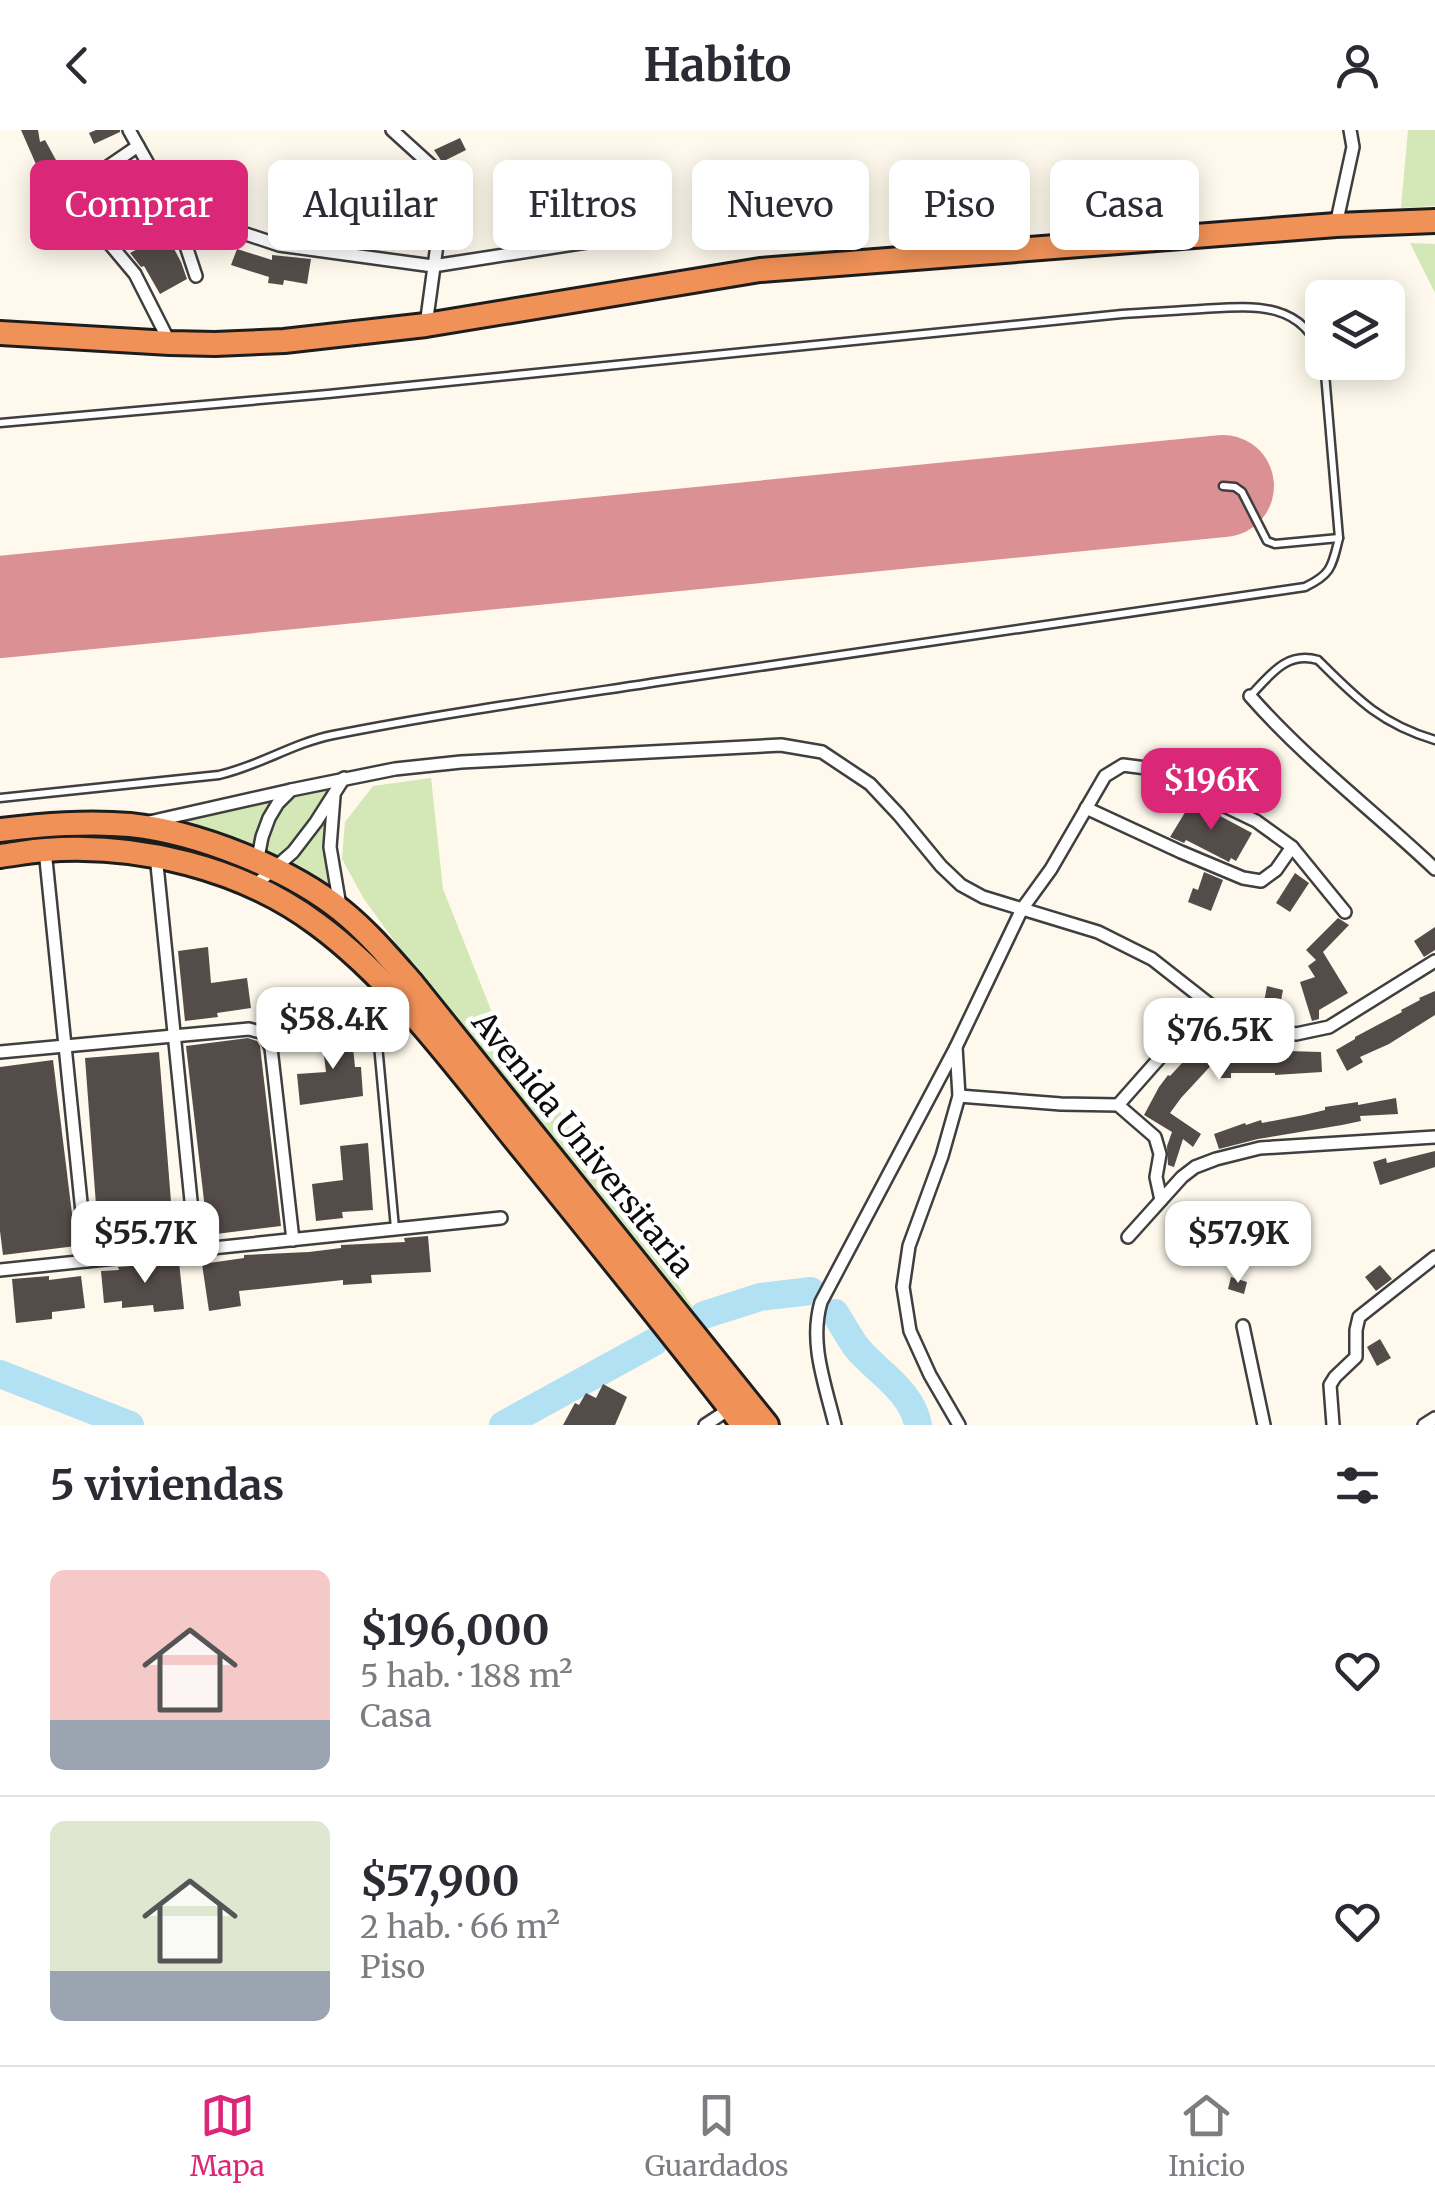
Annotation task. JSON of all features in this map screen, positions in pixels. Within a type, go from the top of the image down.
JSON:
[{"type":"highway","points":[[0,333],[170,343],[284,341],[360,334],[760,270],[1336,225],[1435,221]]},
{"type":"highway","name":"Avenida Universitaria","points":[[0,830],[77,823],[132,826],[200,840],[266,866],[310,888],[341,910],[411,982],[739,1410]]},
{"type":"highway","name":"Avenida Universitaria","points":[[0,856],[45,850],[156,856],[216,872],[253,887],[316,922],[384,984],[444,1051],[739,1410],[768,1425]]},
{"type":"street","points":[[130,130],[146,160]]},
{"type":"street","points":[[392,130],[446,179],[426,324]]},
{"type":"street","points":[[1336,225],[1353,147],[1350,130]]},
{"type":"street","points":[[138,146],[100,172],[109,243],[135,274],[170,343]]},
{"type":"street","points":[[248,235],[279,245],[433,266],[536,250]]},
{"type":"street","points":[[187,250],[196,276]]},
{"type":"street","points":[[1250,696],[1343,789],[1435,869]]},
{"type":"street","points":[[132,826],[395,769],[781,745],[822,752],[870,784],[960,884],[983,897],[1098,932],[1152,959],[1216,1010],[1256,1028],[1296,1034],[1330,1027],[1435,960]]},
{"type":"street","points":[[835,1425],[815,1341],[821,1302],[956,1047],[1022,909],[1051,869],[1105,776],[1123,765],[1146,768],[1256,821],[1292,847],[1344,912]]},
{"type":"street","points":[[253,887],[266,866],[306,837],[344,778]]},
{"type":"street","points":[[253,887],[266,866],[268,818],[291,790]]},
{"type":"street","points":[[334,792],[330,847],[341,910]]},
{"type":"street","points":[[1086,808],[1243,878],[1261,880],[1276,870],[1292,847]]},
{"type":"street","points":[[45,850],[87,1262]]},
{"type":"street","points":[[156,856],[196,1250]]},
{"type":"street","points":[[1118,1105],[1179,1036],[1216,1010]]},
{"type":"street","points":[[0,1052],[249,1029],[264,1033],[271,1048],[293,1240]]},
{"type":"street","points":[[956,1047],[959,1096],[909,1246],[904,1287],[910,1331],[959,1425]]},
{"type":"street","points":[[959,1096],[1118,1105],[1155,1138],[1160,1154],[1156,1177],[1161,1200]]},
{"type":"street","points":[[1128,1237],[1195,1167],[1260,1148],[1435,1137]]},
{"type":"street","points":[[0,1270],[501,1218]]},
{"type":"street","points":[[1333,1425],[1330,1385],[1356,1358],[1359,1317],[1435,1256]]},
{"type":"street","points":[[1243,1326],[1264,1425]]},
{"type":"street","points":[[706,1425],[739,1410]]},
{"type":"street","points":[[1424,1425],[1435,1418]]},
{"type":"lane","points":[[0,423],[1122,314],[1249,306],[1272,308],[1305,328]]},
{"type":"lane","points":[[0,798],[219,775],[243,770],[300,743],[445,715],[1305,587],[1322,579],[1332,564],[1339,538],[1325,380]]},
{"type":"lane","points":[[1223,486],[1242,492],[1267,541],[1275,544],[1339,538]]},
{"type":"lane","points":[[1250,696],[1283,662],[1312,658],[1378,716],[1408,732],[1435,740]]},
{"type":"lane","points":[[377,1034],[395,1229]]},
{"type":"green space","points":[[1408,130],[1435,130],[1435,206],[1401,208]]},
{"type":"green space","points":[[1410,243],[1435,244],[1435,293]]},
{"type":"green space","points":[[344,778],[334,793],[330,831],[341,910],[310,888],[132,826]]},
{"type":"green space","points":[[431,778],[443,889],[491,1010],[716,1341],[419,975],[364,899],[342,859],[345,822],[373,786]]},
{"type":"building","points":[[21,130],[38,130],[40,142],[45,140],[56,160],[34,160]]},
{"type":"building","points":[[120,132],[94,144],[89,133]]},
{"type":"building","points":[[460,138],[466,150],[441,160],[434,150]]},
{"type":"building","points":[[175,250],[187,279],[160,294],[144,266],[130,253]]},
{"type":"building","points":[[237,250],[272,260],[272,255],[311,259],[307,284],[284,280],[283,285],[268,283],[269,277],[231,265]]},
{"type":"building","points":[[1192,801],[1252,833],[1236,861],[1231,858],[1229,862],[1186,840],[1184,843],[1170,837]]},
{"type":"building","points":[[1204,872],[1223,880],[1211,911],[1188,902],[1193,888],[1198,890]]},
{"type":"building","points":[[1295,873],[1309,883],[1290,912],[1276,903]]},
{"type":"building","points":[[1338,918],[1349,925],[1323,952],[1348,993],[1319,1010],[1319,1019],[1312,1021],[1300,982],[1315,977],[1308,966],[1316,960],[1306,950]]},
{"type":"building","points":[[1435,927],[1435,950],[1424,957],[1414,941]]},
{"type":"building","points":[[208,947],[211,983],[247,978],[251,1008],[185,1021],[178,951]]},
{"type":"building","points":[[1267,986],[1283,990],[1277,1021],[1261,1018]]},
{"type":"building","points":[[1435,991],[1435,1015],[1360,1057],[1363,1062],[1347,1071],[1336,1050]]},
{"type":"building","points":[[315,998],[318,1023],[288,1027],[285,1002]]},
{"type":"building","points":[[351,1028],[355,1067],[361,1067],[363,1096],[300,1105],[297,1074],[326,1072],[321,1031]]},
{"type":"building","points":[[248,1038],[260,1046],[281,1226],[208,1235],[186,1046]]},
{"type":"building","points":[[1200,1051],[1321,1052],[1322,1072],[1231,1073],[1231,1078],[1217,1078],[1217,1059],[1170,1113],[1201,1134],[1193,1147],[1183,1139],[1174,1167],[1168,1165],[1167,1146],[1172,1132],[1144,1115],[1168,1075]]},
{"type":"building","points":[[159,1052],[174,1239],[99,1245],[85,1058]]},
{"type":"building","points":[[53,1060],[76,1246],[3,1255],[0,1067]]},
{"type":"building","points":[[1396,1098],[1398,1114],[1360,1116],[1361,1121],[1219,1149],[1214,1134],[1245,1123],[1304,1115],[1325,1107]]},
{"type":"building","points":[[368,1143],[373,1210],[342,1212],[343,1218],[316,1221],[312,1184],[343,1180],[340,1146]]},
{"type":"building","points":[[1435,1151],[1435,1167],[1380,1185],[1373,1162],[1386,1158],[1387,1163]]},
{"type":"building","points":[[428,1236],[431,1272],[371,1275],[372,1283],[343,1285],[343,1280],[239,1291],[241,1306],[209,1311],[202,1264],[244,1255],[309,1252]]},
{"type":"building","points":[[179,1262],[184,1309],[154,1312],[153,1305],[122,1308],[122,1301],[104,1303],[101,1271]]},
{"type":"building","points":[[1380,1265],[1392,1279],[1376,1291],[1365,1277]]},
{"type":"building","points":[[49,1276],[49,1280],[81,1276],[85,1308],[52,1312],[52,1319],[16,1323],[12,1279]]},
{"type":"building","points":[[1231,1277],[1247,1282],[1244,1294],[1228,1289]]},
{"type":"building","points":[[1380,1339],[1391,1358],[1377,1366],[1367,1347]]},
{"type":"building","points":[[603,1384],[627,1397],[615,1425],[563,1425],[575,1403],[579,1405],[586,1393],[596,1398]]},
{"type":"waterway","points":[[704,1315],[760,1297],[811,1291]]},
{"type":"waterway","points":[[835,1313],[857,1348],[909,1402],[918,1425]]},
{"type":"waterway","points":[[503,1425],[654,1342]]},
{"type":"waterway","points":[[0,1374],[130,1425]]},
{"type":"runway","points":[[0,607],[1223,486]]}]
